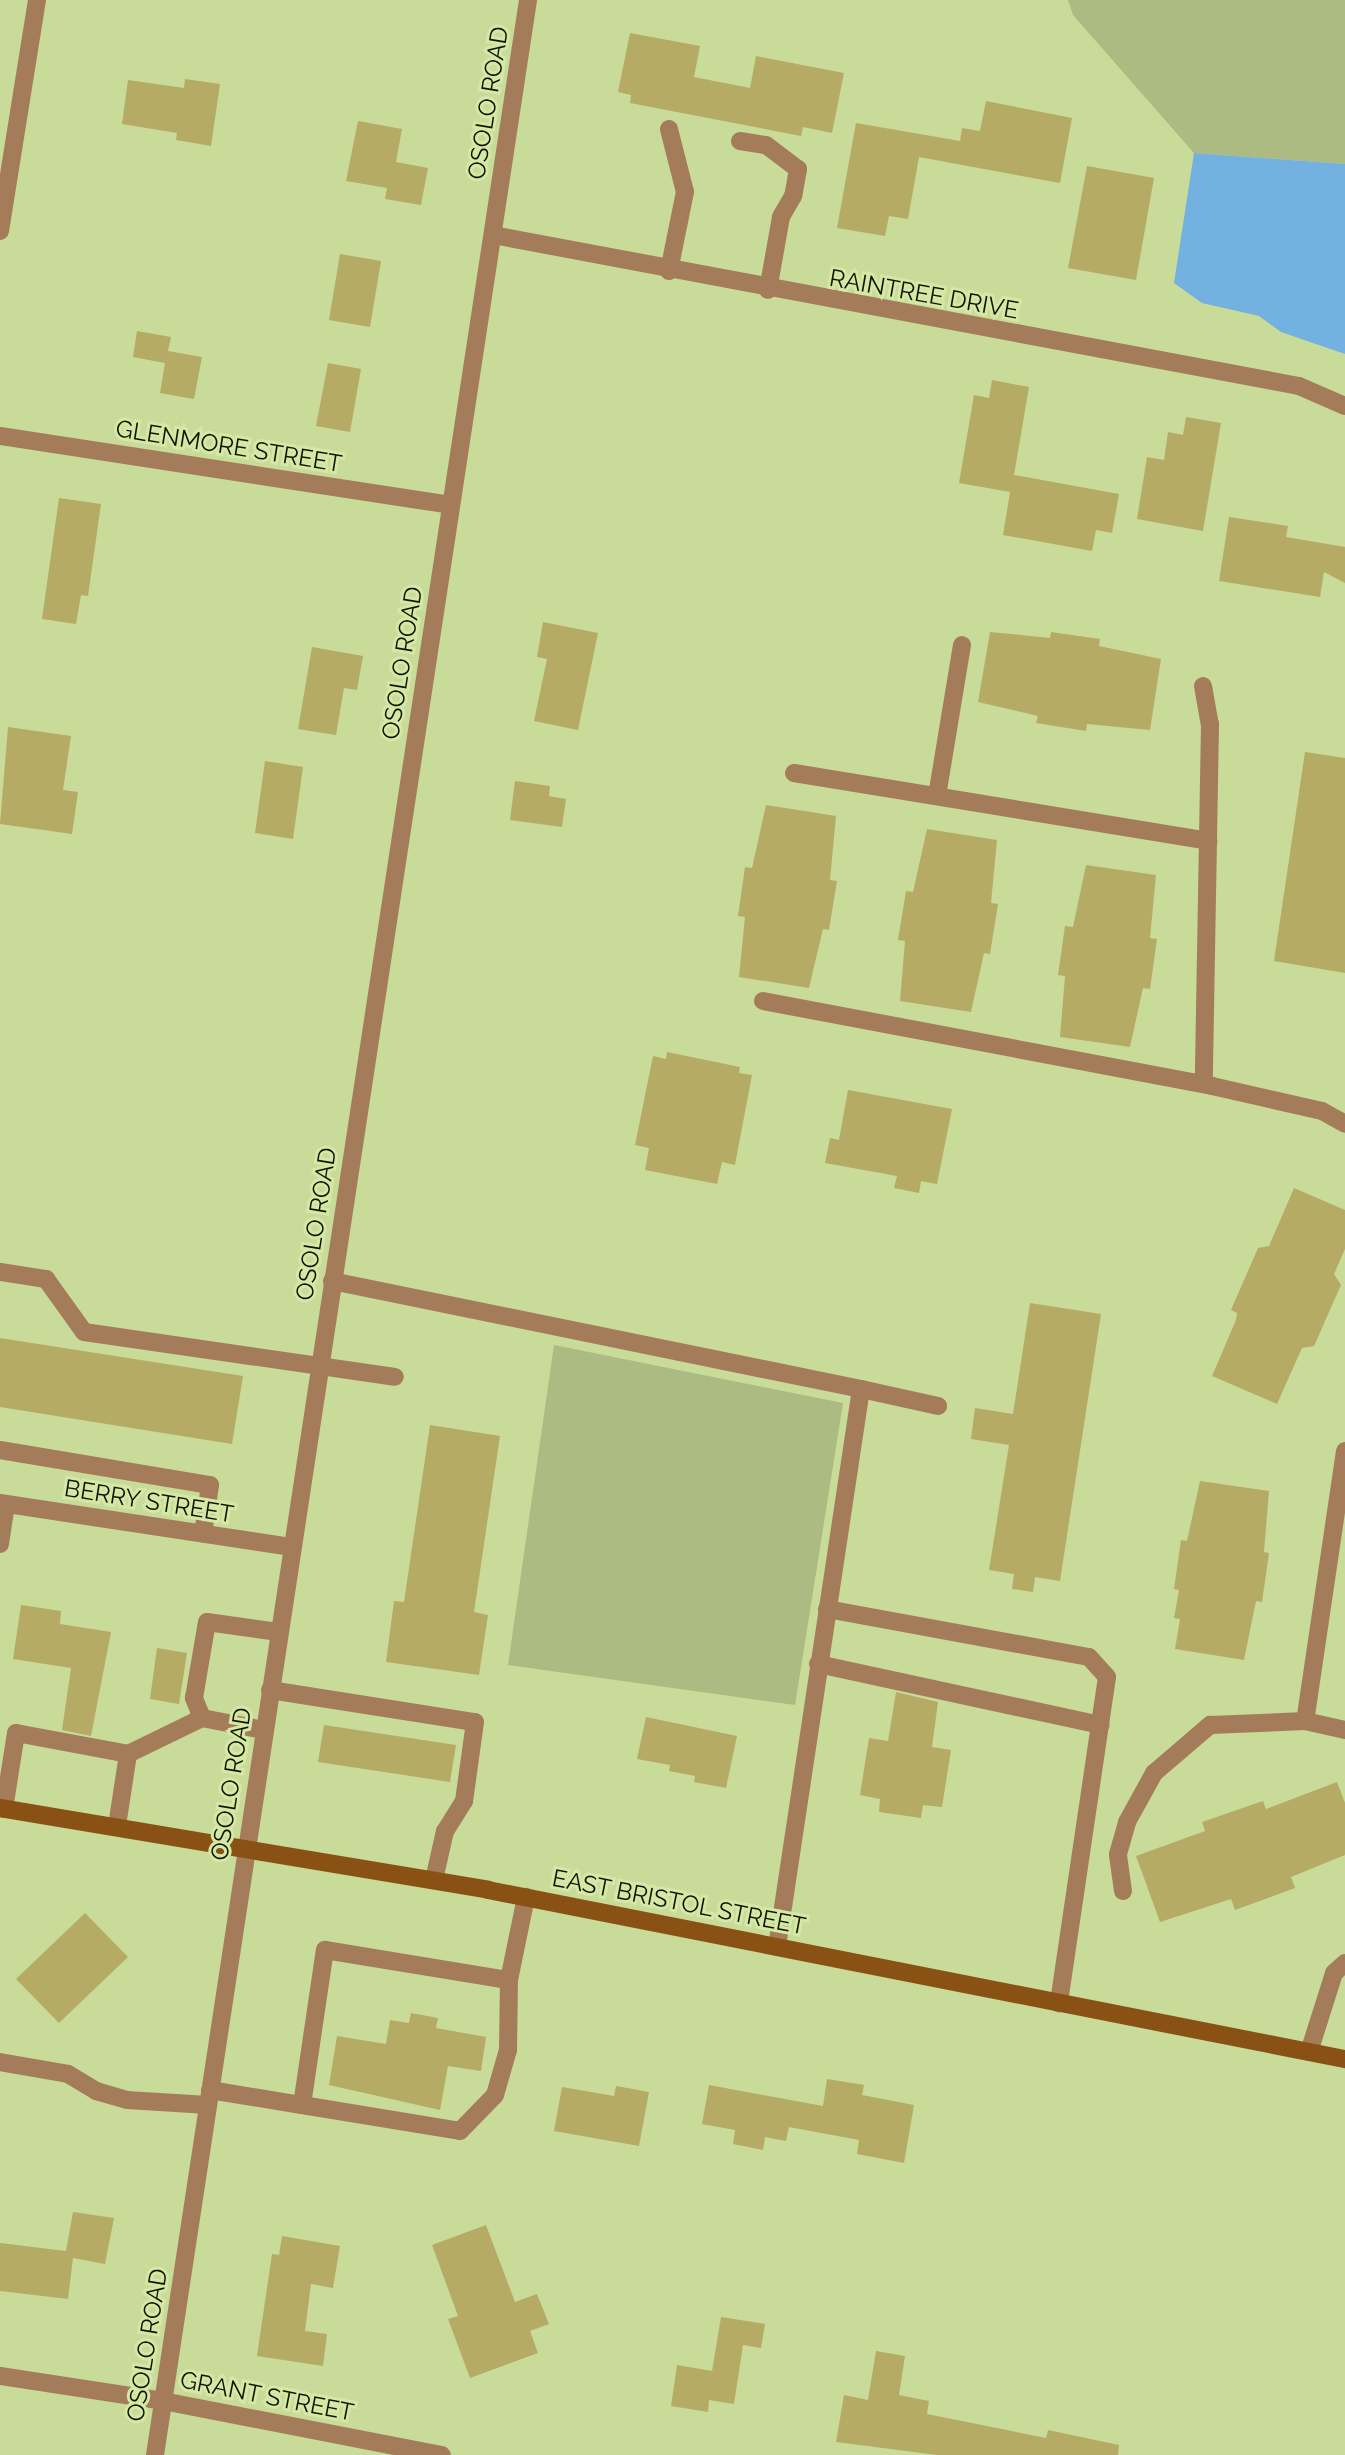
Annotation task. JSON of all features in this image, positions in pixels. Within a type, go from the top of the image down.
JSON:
[{"type":"main road","name":"EAST BRISTOL STREET","points":[[2,1808],[247,1846],[526,1897],[1345,2059]]},
{"type":"street","points":[[0,231],[37,0]]},
{"type":"street","name":"OSOLO ROAD","points":[[155,2455],[528,0]]},
{"type":"street","points":[[669,271],[685,192],[670,129]]},
{"type":"street","points":[[740,141],[766,145],[798,169],[793,196],[781,217],[768,290]]},
{"type":"street","name":"RAINTREE DRIVE","points":[[493,235],[768,290],[1298,386],[1345,405]]},
{"type":"street","name":"GLENMORE STREET","points":[[0,436],[451,505]]},
{"type":"street","points":[[937,796],[962,645]]},
{"type":"street","points":[[1203,686],[1210,724],[1204,1084]]},
{"type":"street","points":[[794,773],[1208,841]]},
{"type":"street","points":[[763,1001],[1204,1084],[1322,1111],[1345,1124]]},
{"type":"street","points":[[0,1272],[46,1279],[84,1332],[318,1370],[395,1377]]},
{"type":"street","points":[[332,1281],[937,1406]]},
{"type":"street","points":[[777,1947],[861,1390]]},
{"type":"street","points":[[0,1450],[210,1485],[203,1534]]},
{"type":"street","points":[[1305,1721],[1345,1451]]},
{"type":"street","points":[[0,1544],[3,1504]]},
{"type":"street","name":"BERRY STREET","points":[[3,1504],[291,1547]]},
{"type":"street","points":[[827,1609],[1089,1657],[1107,1677],[1059,2003]]},
{"type":"street","points":[[202,1718],[194,1698],[207,1622],[278,1632]]},
{"type":"street","points":[[818,1664],[1100,1725]]},
{"type":"street","points":[[270,1690],[475,1722],[464,1801],[445,1830],[434,1880]]},
{"type":"street","points":[[2,1808],[16,1733],[128,1754],[202,1718],[264,1730]]},
{"type":"street","points":[[1123,1891],[1118,1854],[1128,1822],[1154,1773],[1210,1725],[1305,1721],[1345,1730]]},
{"type":"street","points":[[117,1826],[128,1754]]},
{"type":"street","points":[[0,2062],[68,2074],[96,2091],[127,2099],[209,2097],[302,2105],[460,2131],[495,2095],[508,2050],[509,1980],[526,1897]]},
{"type":"street","points":[[302,2105],[325,1950],[509,1980]]},
{"type":"street","points":[[1309,2052],[1334,1973],[1345,1964]]},
{"type":"street","name":"GRANT STREET","points":[[0,2376],[163,2401],[442,2455]]},
{"type":"green space","points":[[1068,0],[1345,0],[1345,164],[1194,153],[1073,15]]},
{"type":"green space","points":[[554,1345],[843,1403],[795,1705],[508,1665]]},
{"type":"water","points":[[1194,153],[1345,164],[1345,354],[1281,332],[1259,316],[1202,303],[1174,283]]},
{"type":"building","points":[[630,33],[700,46],[694,77],[750,88],[756,56],[844,73],[832,133],[803,127],[801,136],[630,103],[631,95],[618,92]]},
{"type":"building","points":[[185,79],[220,84],[211,146],[176,140],[177,133],[122,124],[128,80],[184,88]]},
{"type":"building","points":[[986,101],[1072,118],[1060,183],[919,157],[908,219],[889,216],[885,236],[837,228],[856,123],[960,141],[962,128],[980,131]]},
{"type":"building","points":[[358,121],[402,129],[396,162],[428,168],[421,205],[385,199],[387,188],[346,181]]},
{"type":"building","points":[[1087,166],[1154,178],[1136,280],[1068,268]]},
{"type":"building","points":[[340,254],[381,261],[370,327],[329,320]]},
{"type":"building","points":[[137,331],[171,337],[168,351],[202,357],[194,399],[160,393],[165,363],[133,357]]},
{"type":"building","points":[[328,363],[361,369],[350,432],[316,426]]},
{"type":"building","points":[[992,380],[1029,387],[1014,475],[1119,494],[1112,533],[1096,530],[1092,551],[1003,535],[1010,492],[959,483],[974,395],[989,398]]},
{"type":"building","points":[[1186,417],[1221,423],[1203,531],[1137,519],[1147,457],[1164,460],[1168,432],[1183,435]]},
{"type":"building","points":[[59,498],[101,504],[88,596],[81,595],[76,624],[42,619]]},
{"type":"building","points":[[1229,517],[1288,526],[1286,537],[1345,547],[1345,583],[1324,572],[1320,597],[1219,581]]},
{"type":"building","points":[[543,622],[598,633],[578,730],[534,721],[547,659],[537,657]]},
{"type":"building","points":[[990,632],[1050,638],[1051,632],[1100,639],[1099,646],[1161,659],[1150,730],[1087,724],[1086,731],[1036,723],[1038,716],[978,702]]},
{"type":"building","points":[[312,647],[363,656],[357,690],[344,688],[336,735],[298,729]]},
{"type":"building","points":[[8,727],[71,736],[63,790],[78,792],[72,834],[0,824]]},
{"type":"building","points":[[1305,752],[1345,758],[1345,973],[1274,961]]},
{"type":"building","points":[[265,761],[303,767],[293,839],[255,833]]},
{"type":"building","points":[[515,781],[550,786],[549,796],[566,799],[562,827],[510,820]]},
{"type":"building","points":[[766,805],[836,816],[830,880],[837,881],[829,930],[823,929],[809,988],[739,977],[745,917],[738,916],[745,867],[752,868]]},
{"type":"building","points":[[927,829],[997,840],[991,903],[998,904],[990,954],[984,953],[971,1012],[900,1001],[905,941],[898,940],[906,891],[913,892]]},
{"type":"building","points":[[1086,865],[1156,875],[1150,938],[1157,939],[1150,989],[1143,988],[1130,1047],[1060,1037],[1065,976],[1058,975],[1065,926],[1073,927]]},
{"type":"building","points":[[667,1052],[740,1067],[739,1073],[752,1075],[735,1165],[722,1162],[717,1184],[645,1170],[649,1148],[635,1145],[653,1056],[666,1059]]},
{"type":"building","points":[[848,1090],[952,1109],[937,1184],[921,1181],[919,1193],[894,1188],[897,1176],[825,1163],[830,1138],[839,1140]]},
{"type":"building","points":[[1294,1188],[1345,1210],[1345,1249],[1334,1274],[1341,1285],[1314,1346],[1302,1348],[1277,1404],[1212,1376],[1236,1320],[1237,1313],[1231,1310],[1258,1248],[1269,1246]]},
{"type":"building","points":[[1030,1303],[1101,1314],[1060,1581],[1035,1577],[1033,1592],[1012,1589],[1014,1574],[989,1570],[1009,1445],[971,1439],[975,1408],[1013,1414]]},
{"type":"building","points":[[0,1338],[243,1376],[232,1444],[0,1407]]},
{"type":"building","points":[[430,1425],[500,1436],[474,1612],[488,1615],[479,1675],[386,1662],[394,1601],[404,1602]]},
{"type":"building","points":[[1200,1481],[1269,1491],[1264,1552],[1269,1553],[1262,1602],[1256,1601],[1244,1660],[1175,1649],[1180,1619],[1174,1618],[1179,1590],[1174,1589],[1181,1540],[1187,1541]]},
{"type":"building","points":[[21,1605],[61,1611],[60,1624],[111,1632],[91,1736],[62,1730],[71,1668],[13,1659]]},
{"type":"building","points":[[157,1648],[187,1653],[179,1704],[150,1699]]},
{"type":"building","points":[[896,1692],[938,1702],[932,1747],[951,1750],[942,1807],[923,1805],[921,1818],[879,1812],[880,1799],[860,1795],[869,1738],[888,1741]]},
{"type":"building","points":[[646,1717],[737,1736],[726,1788],[694,1782],[695,1776],[669,1771],[670,1765],[637,1759]]},
{"type":"building","points":[[324,1725],[456,1745],[450,1782],[318,1762]]},
{"type":"building","points":[[1337,1782],[1345,1803],[1345,1855],[1291,1877],[1295,1888],[1235,1910],[1231,1899],[1160,1922],[1136,1856],[1205,1831],[1202,1822],[1263,1801],[1266,1809]]},
{"type":"building","points":[[85,1913],[128,1957],[59,2023],[16,1979]]},
{"type":"building","points":[[411,2013],[438,2018],[436,2028],[486,2037],[481,2071],[448,2066],[440,2110],[329,2085],[337,2036],[386,2044],[390,2020],[409,2023]]},
{"type":"building","points":[[827,2079],[864,2085],[862,2095],[914,2105],[904,2163],[857,2154],[859,2140],[789,2127],[786,2141],[765,2137],[763,2150],[733,2144],[735,2130],[702,2124],[709,2085],[823,2106]]},
{"type":"building","points":[[616,2086],[649,2092],[639,2146],[554,2131],[562,2087],[614,2096]]},
{"type":"building","points":[[73,2212],[114,2218],[105,2264],[73,2258],[68,2299],[0,2291],[0,2243],[66,2251]]},
{"type":"building","points":[[486,2225],[515,2302],[537,2294],[549,2324],[530,2331],[538,2353],[470,2378],[448,2319],[458,2316],[432,2245]]},
{"type":"building","points":[[282,2236],[340,2246],[333,2288],[311,2284],[305,2331],[327,2334],[323,2366],[257,2356],[272,2254],[279,2255]]},
{"type":"building","points":[[721,2317],[765,2324],[761,2348],[743,2345],[734,2404],[709,2400],[708,2412],[671,2406],[677,2365],[712,2371]]},
{"type":"building","points":[[876,2351],[905,2356],[899,2395],[929,2401],[927,2414],[1046,2438],[1048,2430],[1119,2445],[1118,2455],[937,2455],[836,2442],[844,2395],[868,2400]]}]
